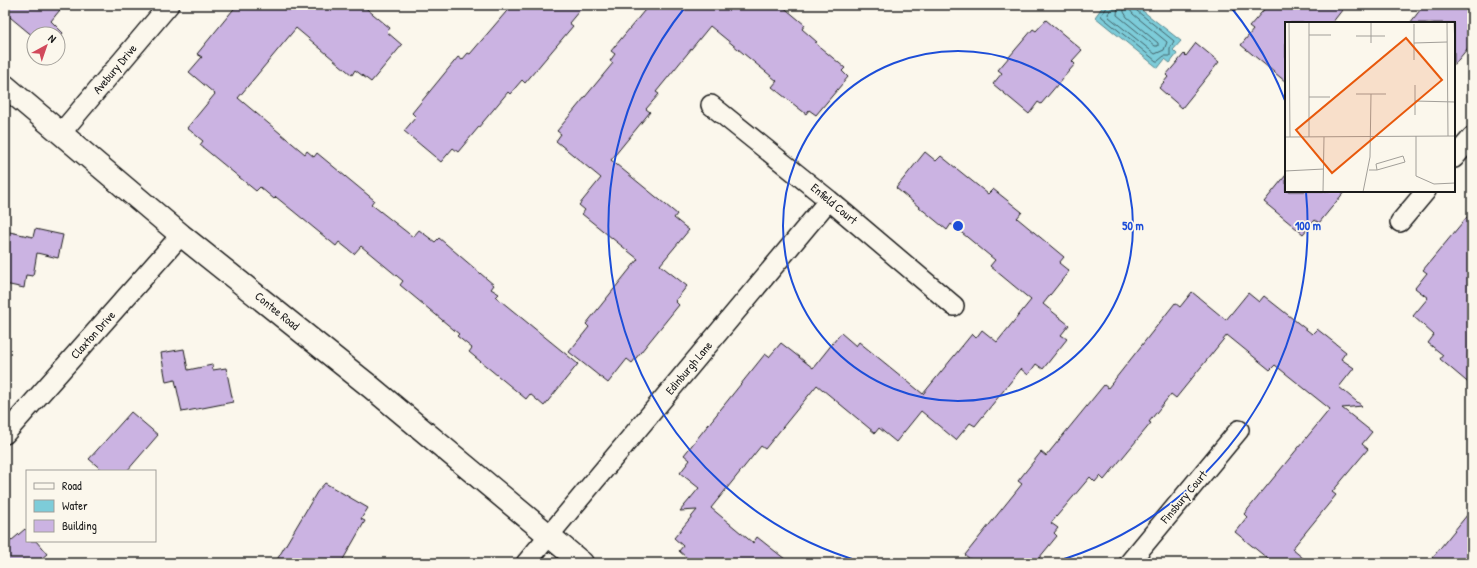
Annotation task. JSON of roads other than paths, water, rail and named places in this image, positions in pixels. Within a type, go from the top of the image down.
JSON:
[{"type":"street","name":"Avebury Drive","points":[[61,133],[168,5]]},
{"type":"street","name":"Contee Road","points":[[5,86],[182,235],[372,388],[582,563]]},
{"type":"street","name":"Enfield Court","points":[[711,106],[829,200],[954,306]]},
{"type":"street","points":[[1455,157],[1472,137]]},
{"type":"street","points":[[1400,222],[1425,192]]},
{"type":"street","name":"Edinburgh Lane","points":[[549,536],[829,200]]},
{"type":"street","name":"Claxton Drive","points":[[5,434],[182,235]]},
{"type":"street","name":"Finsbury Court","points":[[1136,561],[1239,430]]},
{"type":"street","points":[[526,563],[549,536]]},
{"type":"water","points":[[1104,5],[1141,5],[1139,8],[1181,41],[1173,50],[1177,54],[1170,63],[1165,59],[1158,68],[1095,17]]}]
